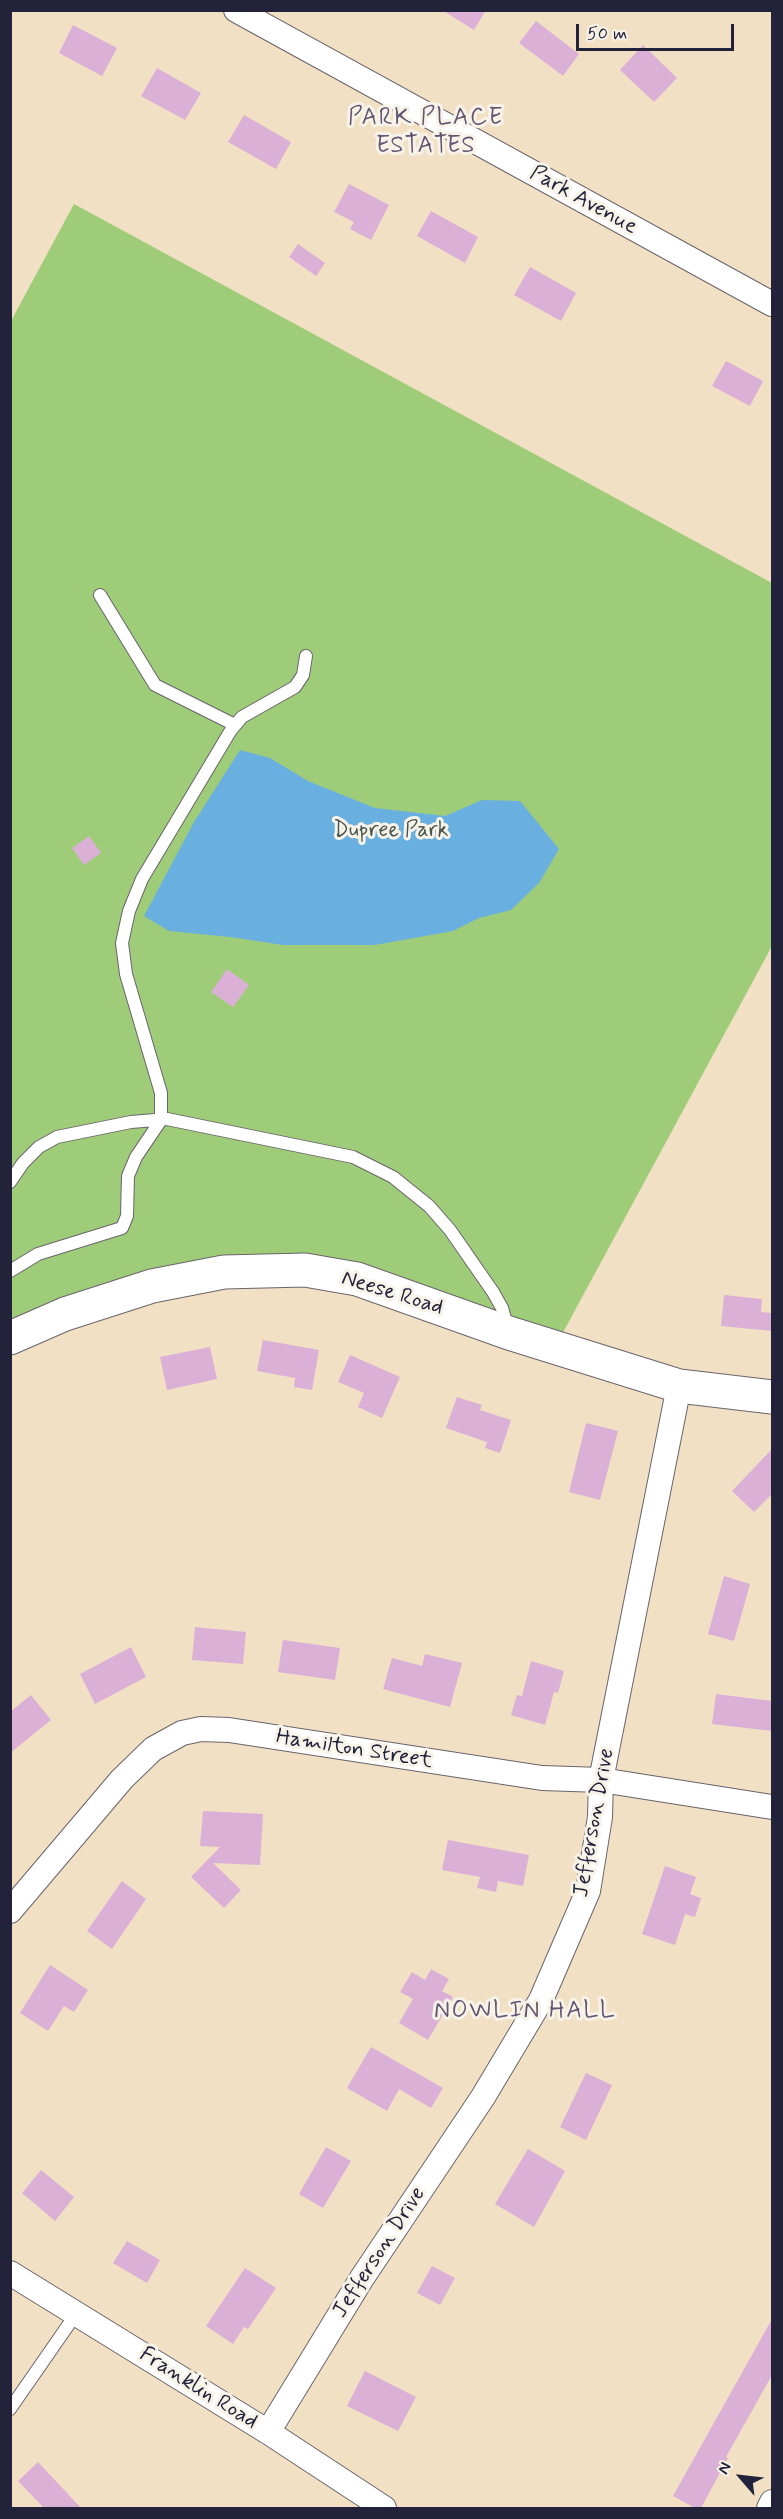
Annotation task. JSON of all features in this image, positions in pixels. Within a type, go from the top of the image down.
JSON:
[{"type":"street","name":"Park Avenue","points":[[236,10],[772,304]]},
{"type":"street","name":"Neese Road","points":[[10,1338],[65,1314],[152,1286],[224,1272],[305,1270],[357,1280],[509,1333],[679,1386],[772,1397]]},
{"type":"street","name":"Jefferson Drive","points":[[268,2432],[362,2278],[483,2097],[541,2000],[588,1891],[600,1816],[601,1780],[679,1386]]},
{"type":"street","name":"Hamilton Street","points":[[10,1911],[123,1779],[153,1749],[182,1733],[201,1730],[229,1730],[542,1778],[601,1780],[772,1807]]},
{"type":"street","name":"Franklin Road","points":[[10,2273],[268,2432],[384,2508]]},
{"type":"street","points":[[769,2508],[772,2502]]},
{"type":"lane","points":[[99,595],[155,685],[235,725]]},
{"type":"lane","points":[[10,1270],[38,1254],[122,1228],[127,1216],[128,1176],[136,1157],[160,1120],[161,1093],[126,974],[122,942],[129,911],[142,879],[235,725],[242,717],[295,687],[303,675],[306,656]]},
{"type":"lane","points":[[10,1182],[22,1163],[39,1147],[57,1137],[131,1122],[160,1120],[354,1157],[393,1177],[429,1206],[450,1230],[493,1292],[502,1308],[509,1333]]},
{"type":"lane","points":[[10,2409],[76,2314]]},
{"type":"green space","name":"Dupree Park","points":[[74,204],[772,583],[772,946],[560,1338],[303,1258],[11,1323],[11,321]]},
{"type":"water","points":[[240,750],[270,758],[308,781],[375,808],[445,816],[482,800],[520,801],[559,849],[539,883],[511,910],[479,918],[453,931],[375,945],[283,945],[169,931],[144,916],[194,822]]},
{"type":"building","points":[[442,10],[486,10],[474,30]]},
{"type":"building","points":[[536,21],[579,54],[563,76],[519,43]]},
{"type":"building","points":[[73,25],[117,48],[102,76],[59,53]]},
{"type":"building","points":[[643,45],[677,78],[654,102],[620,70]]},
{"type":"building","points":[[157,68],[201,93],[185,120],[141,96]]},
{"type":"building","points":[[244,115],[291,142],[276,169],[228,142]]},
{"type":"building","points":[[349,184],[389,205],[371,240],[350,229],[354,222],[334,212]]},
{"type":"building","points":[[431,211],[478,237],[465,263],[417,236]]},
{"type":"building","points":[[298,244],[325,263],[316,276],[289,257]]},
{"type":"building","points":[[530,267],[576,293],[561,321],[514,295]]},
{"type":"building","points":[[726,361],[763,381],[750,406],[712,386]]},
{"type":"building","points":[[89,836],[101,853],[84,865],[72,848]]},
{"type":"building","points":[[227,969],[249,985],[233,1007],[211,992]]},
{"type":"building","points":[[724,1295],[762,1299],[761,1312],[772,1313],[772,1331],[721,1326]]},
{"type":"building","points":[[263,1340],[319,1350],[312,1390],[294,1387],[295,1378],[257,1371]]},
{"type":"building","points":[[210,1347],[217,1379],[167,1390],[160,1357]]},
{"type":"building","points":[[350,1355],[400,1377],[382,1418],[358,1407],[364,1393],[338,1382]]},
{"type":"building","points":[[457,1397],[482,1405],[480,1410],[511,1420],[500,1453],[485,1448],[487,1442],[446,1428]]},
{"type":"building","points":[[586,1423],[618,1431],[600,1500],[569,1492]]},
{"type":"building","points":[[772,1449],[772,1494],[754,1512],[732,1491]]},
{"type":"building","points":[[724,1576],[750,1584],[734,1641],[708,1634]]},
{"type":"building","points":[[195,1627],[246,1632],[243,1664],[192,1660]]},
{"type":"building","points":[[283,1640],[340,1648],[335,1680],[278,1672]]},
{"type":"building","points":[[131,1647],[146,1677],[95,1704],[80,1674]]},
{"type":"building","points":[[425,1654],[462,1663],[450,1707],[383,1689],[392,1658],[422,1666]]},
{"type":"building","points":[[531,1661],[564,1671],[558,1693],[554,1692],[545,1725],[511,1715],[517,1695],[522,1696]]},
{"type":"building","points":[[716,1694],[772,1701],[772,1731],[712,1724]]},
{"type":"building","points":[[31,1695],[51,1720],[10,1753],[10,1712]]},
{"type":"building","points":[[203,1811],[263,1814],[260,1865],[213,1863],[241,1890],[224,1908],[191,1877],[220,1847],[200,1846]]},
{"type":"building","points":[[448,1840],[529,1855],[523,1886],[498,1881],[496,1892],[477,1888],[480,1877],[442,1870]]},
{"type":"building","points":[[665,1866],[696,1877],[690,1894],[701,1898],[695,1917],[685,1914],[675,1945],[642,1934]]},
{"type":"building","points":[[122,1881],[146,1899],[112,1949],[87,1931]]},
{"type":"building","points":[[50,1965],[88,1990],[74,2012],[64,2006],[48,2031],[20,2013]]},
{"type":"building","points":[[431,1969],[449,1979],[442,1991],[453,1997],[428,2040],[399,2023],[413,1999],[400,1992],[412,1972],[425,1980]]},
{"type":"building","points":[[371,2047],[443,2088],[431,2108],[399,2089],[387,2111],[347,2088]]},
{"type":"building","points":[[586,2073],[612,2085],[586,2140],[560,2127]]},
{"type":"building","points":[[326,2147],[351,2161],[323,2208],[299,2194]]},
{"type":"building","points":[[528,2149],[565,2171],[534,2227],[495,2204]]},
{"type":"building","points":[[41,2170],[74,2197],[55,2221],[22,2193]]},
{"type":"building","points":[[127,2241],[160,2260],[147,2283],[113,2263]]},
{"type":"building","points":[[432,2266],[455,2278],[440,2305],[417,2293]]},
{"type":"building","points":[[245,2268],[276,2288],[248,2329],[244,2327],[233,2344],[206,2326]]},
{"type":"building","points":[[772,2319],[772,2375],[726,2457],[728,2458],[701,2508],[695,2508],[673,2496]]},
{"type":"building","points":[[365,2371],[416,2397],[398,2431],[347,2406]]},
{"type":"building","points":[[38,2462],[81,2508],[44,2508],[18,2481]]},
{"type":"district","name":"PARK PLACE ESTATES","points":[[426,133]]},
{"type":"district","name":"NOWLIN HALL","points":[[525,2012]]}]
